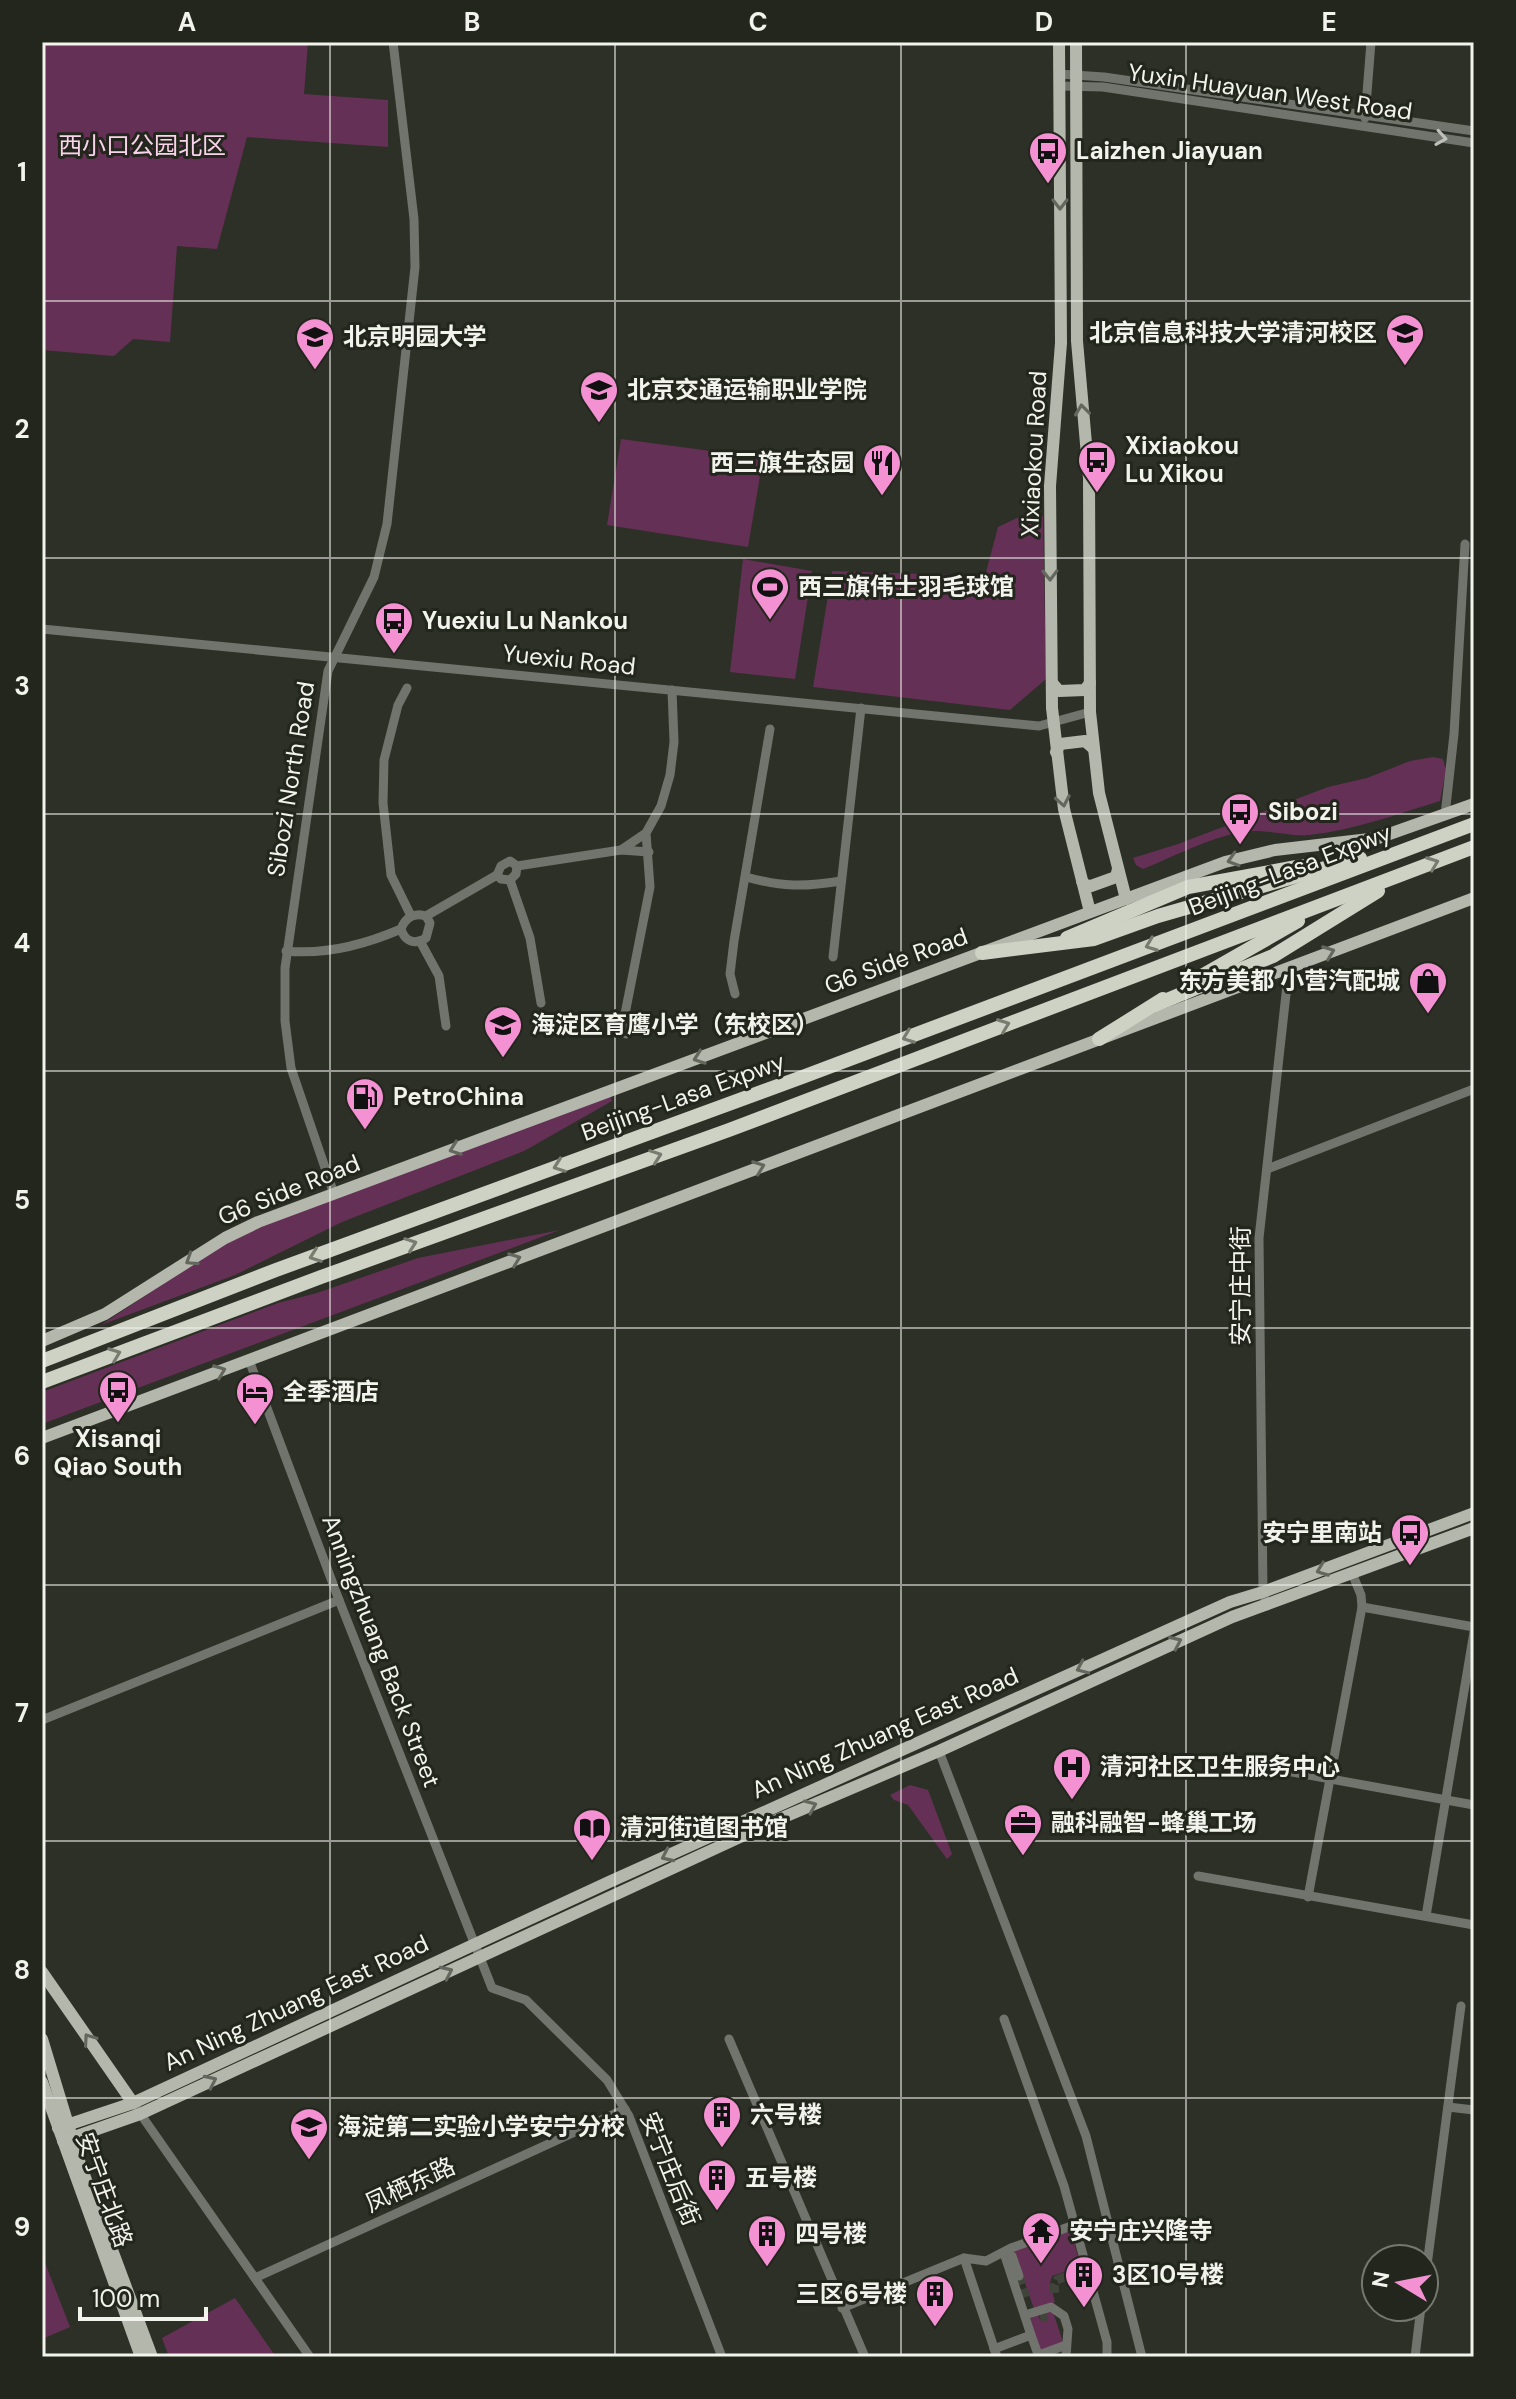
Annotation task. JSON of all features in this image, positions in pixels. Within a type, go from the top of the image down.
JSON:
[{"type":"highway","name":"Beijing-Lasa Expwy","points":[[42,1361],[276,1270],[805,1076],[1474,824]]},
{"type":"highway","points":[[982,953],[1094,939],[1158,916],[1434,839]]},
{"type":"highway","name":"Beijing-Lasa Expwy","points":[[42,1382],[335,1271],[729,1130],[1474,847]]},
{"type":"highway","points":[[1155,1005],[1273,956],[1407,873]]},
{"type":"highway","points":[[1099,1039],[1200,976],[1339,898]]},
{"type":"main road","name":"Xixiaokou Road","points":[[1059,42],[1061,362],[1050,486],[1053,723],[1064,809],[1090,912]]},
{"type":"main road","name":"Xixiaokou Road","points":[[1076,42],[1077,361],[1089,478],[1090,712],[1101,802],[1126,899]]},
{"type":"main road","points":[[1052,683],[1059,691],[1084,691],[1090,683]]},
{"type":"main road","points":[[1056,752],[1060,744],[1085,741],[1093,748]]},
{"type":"main road","name":"G6 Side Road","points":[[42,1341],[105,1314],[241,1230],[334,1194],[1241,857],[1378,838],[1474,804]]},
{"type":"main road","points":[[1082,881],[1088,886],[1103,882],[1116,877],[1118,869]]},
{"type":"main road","points":[[42,1438],[1474,898]]},
{"type":"main road","name":"An Ning Zhuang East Road","points":[[68,2139],[1215,1608],[1474,1513]]},
{"type":"main road","name":"An Ning Zhuang East Road","points":[[476,1951],[939,1751],[1232,1617],[1474,1528]]},
{"type":"main road","points":[[42,1972],[137,2109]]},
{"type":"main road","points":[[42,2039],[63,2126]]},
{"type":"main road","points":[[42,2082],[63,2126]]},
{"type":"main road","name":"An Ning Zhuang East Road","points":[[63,2126],[137,2109]]},
{"type":"main road","name":"安宁庄北路","points":[[63,2126],[152,2357]]},
{"type":"main road","name":"安宁庄北路","points":[[68,2139],[141,2357]]},
{"type":"street","name":"Sibozi North Road","points":[[334,1194],[291,1068],[285,1021],[286,951],[325,683],[332,658],[371,586],[384,542],[414,290],[414,219],[393,42]]},
{"type":"street","points":[[1365,120],[1371,42]]},
{"type":"street","name":"Yuxin Huayuan West Road","points":[[1059,80],[1474,131]]},
{"type":"street","name":"Yuxin Huayuan West Road","points":[[1365,120],[1474,143]]},
{"type":"street","points":[[1445,815],[1454,734],[1465,544]]},
{"type":"street","name":"Yuexiu Road","points":[[42,629],[1037,726],[1090,712]]},
{"type":"street","points":[[407,688],[398,705],[384,760],[383,803],[391,875],[411,916]]},
{"type":"street","points":[[621,850],[646,833],[661,806],[670,775],[674,742],[672,690]]},
{"type":"street","points":[[833,957],[861,708]]},
{"type":"street","points":[[735,994],[730,974],[770,729]]},
{"type":"street","points":[[626,1034],[624,1019],[650,887],[646,833]]},
{"type":"street","points":[[426,916],[429,931],[426,938],[412,942],[403,937],[403,922],[411,916],[426,916],[497,875],[501,866],[510,861],[517,866],[621,850],[649,852]]},
{"type":"street","points":[[510,880],[516,874],[517,866]]},
{"type":"street","points":[[497,875],[510,880]]},
{"type":"street","points":[[746,877],[775,885],[806,887],[841,881]]},
{"type":"street","points":[[510,880],[530,938],[541,1003]]},
{"type":"street","points":[[286,951],[330,951],[380,939],[401,929]]},
{"type":"street","points":[[420,941],[439,976],[446,1026]]},
{"type":"street","name":"安宁庄中街","points":[[1267,1606],[1263,1592],[1259,1238],[1289,967]]},
{"type":"street","points":[[1267,1169],[1474,1089]]},
{"type":"street","name":"Anningzhuang Back Street","points":[[249,1360],[476,1951]]},
{"type":"street","points":[[1308,1897],[1362,1607],[1361,1595],[1352,1573]]},
{"type":"street","points":[[42,1720],[339,1600]]},
{"type":"street","points":[[1362,1607],[1474,1630],[1426,1916]]},
{"type":"street","points":[[939,1751],[1086,2136],[1142,2357]]},
{"type":"street","points":[[1281,1770],[1474,1805]]},
{"type":"street","points":[[1198,1876],[1474,1925]]},
{"type":"street","name":"安宁庄后街","points":[[476,1951],[492,1988],[526,2000],[607,2080],[625,2109],[720,2357]]},
{"type":"street","points":[[1430,2243],[1461,2006]]},
{"type":"street","points":[[1004,2019],[1044,2128],[1074,2225],[1082,2270],[1107,2342],[1107,2357]]},
{"type":"street","points":[[729,2039],[865,2357]]},
{"type":"street","points":[[1448,2107],[1474,2110]]},
{"type":"street","points":[[137,2109],[310,2357]]},
{"type":"street","name":"凤栖东路","points":[[255,2278],[625,2109]]},
{"type":"street","points":[[842,2308],[964,2258],[986,2261],[1074,2225]]},
{"type":"street","points":[[1007,2251],[1019,2276]]},
{"type":"street","points":[[1007,2251],[1039,2356],[1066,2345]]},
{"type":"street","points":[[964,2258],[996,2353],[1031,2335]]},
{"type":"street","points":[[1025,2315],[1039,2314],[1051,2307],[1064,2316],[1068,2329],[1066,2357]]},
{"type":"street","points":[[1415,2357],[1419,2323]]},
{"type":"green space","name":"西小口公园北区","points":[[42,42],[308,42],[304,94],[388,100],[388,147],[247,137],[217,249],[177,246],[170,342],[133,339],[114,356],[42,350]]},
{"type":"green space","points":[[621,439],[763,458],[748,547],[607,525]]},
{"type":"green space","points":[[1043,516],[1046,679],[1010,710],[813,687],[832,571],[985,576],[998,527],[1019,517]]},
{"type":"green space","name":"西三旗伟士羽毛球馆","points":[[743,559],[812,571],[795,679],[730,672]]},
{"type":"green space","points":[[1433,757],[1443,759],[1446,770],[1440,801],[1326,833],[1300,835],[1251,831],[1229,835],[1143,869],[1136,865],[1133,858],[1328,787],[1367,778],[1410,761]]},
{"type":"green space","points":[[610,1095],[612,1101],[524,1151],[342,1222],[235,1275],[101,1325],[213,1251],[255,1229]]},
{"type":"green space","points":[[560,1230],[42,1424],[42,1392],[278,1303],[317,1293],[418,1258]]},
{"type":"green space","points":[[910,1785],[928,1790],[952,1854],[947,1859],[908,1805],[894,1800],[890,1795]]},
{"type":"green space","points":[[1070,2229],[1081,2266],[1052,2276],[1050,2283],[1055,2302],[1034,2309],[1013,2248]]},
{"type":"green space","points":[[42,2255],[70,2327],[42,2339]]},
{"type":"green space","points":[[235,2298],[276,2357],[169,2357],[162,2338]]},
{"type":"green space","points":[[1052,2309],[1064,2345],[1041,2352],[1030,2319],[1038,2315],[1040,2320],[1040,2314]]},
{"type":"tunnel","points":[[1055,2293],[1057,2280],[1079,2271]]},
{"type":"tunnel","points":[[1019,2276],[1026,2297]]},
{"type":"tunnel","points":[[1040,2318],[1047,2316]]},
{"type":"place","name":"Laizhen Jiayuan","points":[[1048,185]]},
{"type":"place","name":"北京信息科技大学清河校区","points":[[1405,367]]},
{"type":"place","name":"北京明园大学","points":[[315,371]]},
{"type":"place","name":"北京交通运输职业学院","points":[[599,424]]},
{"type":"place","name":"Xixiaokou Lu Xikou","points":[[1097,494]]},
{"type":"place","name":"西三旗生态园","points":[[882,497]]},
{"type":"place","name":"西三旗伟士羽毛球馆","points":[[770,621]]},
{"type":"place","name":"Yuexiu Lu Nankou","points":[[394,655]]},
{"type":"place","name":"Sibozi","points":[[1240,846]]},
{"type":"place","name":"东方美都 小营汽配城","points":[[1428,1015]]},
{"type":"place","name":"海淀区育鹰小学（东校区）","points":[[503,1059]]},
{"type":"place","name":"PetroChina","points":[[365,1131]]},
{"type":"place","name":"Xisanqi Qiao South","points":[[118,1424]]},
{"type":"place","name":"全季酒店","points":[[255,1426]]},
{"type":"place","name":"安宁里南站","points":[[1410,1567]]},
{"type":"place","name":"清河社区卫生服务中心","points":[[1072,1801]]},
{"type":"place","name":"融科融智-蜂巢工场","points":[[1023,1857]]},
{"type":"place","name":"清河街道图书馆","points":[[592,1862]]},
{"type":"place","name":"六号楼","points":[[722,2149]]},
{"type":"place","name":"海淀第二实验小学安宁分校","points":[[309,2161]]},
{"type":"place","name":"五号楼","points":[[717,2212]]},
{"type":"place","name":"安宁庄兴隆寺","points":[[1041,2265]]},
{"type":"place","name":"四号楼","points":[[767,2268]]},
{"type":"place","name":"3区10号楼","points":[[1084,2309]]},
{"type":"place","name":"三区6号楼","points":[[935,2328]]}]
